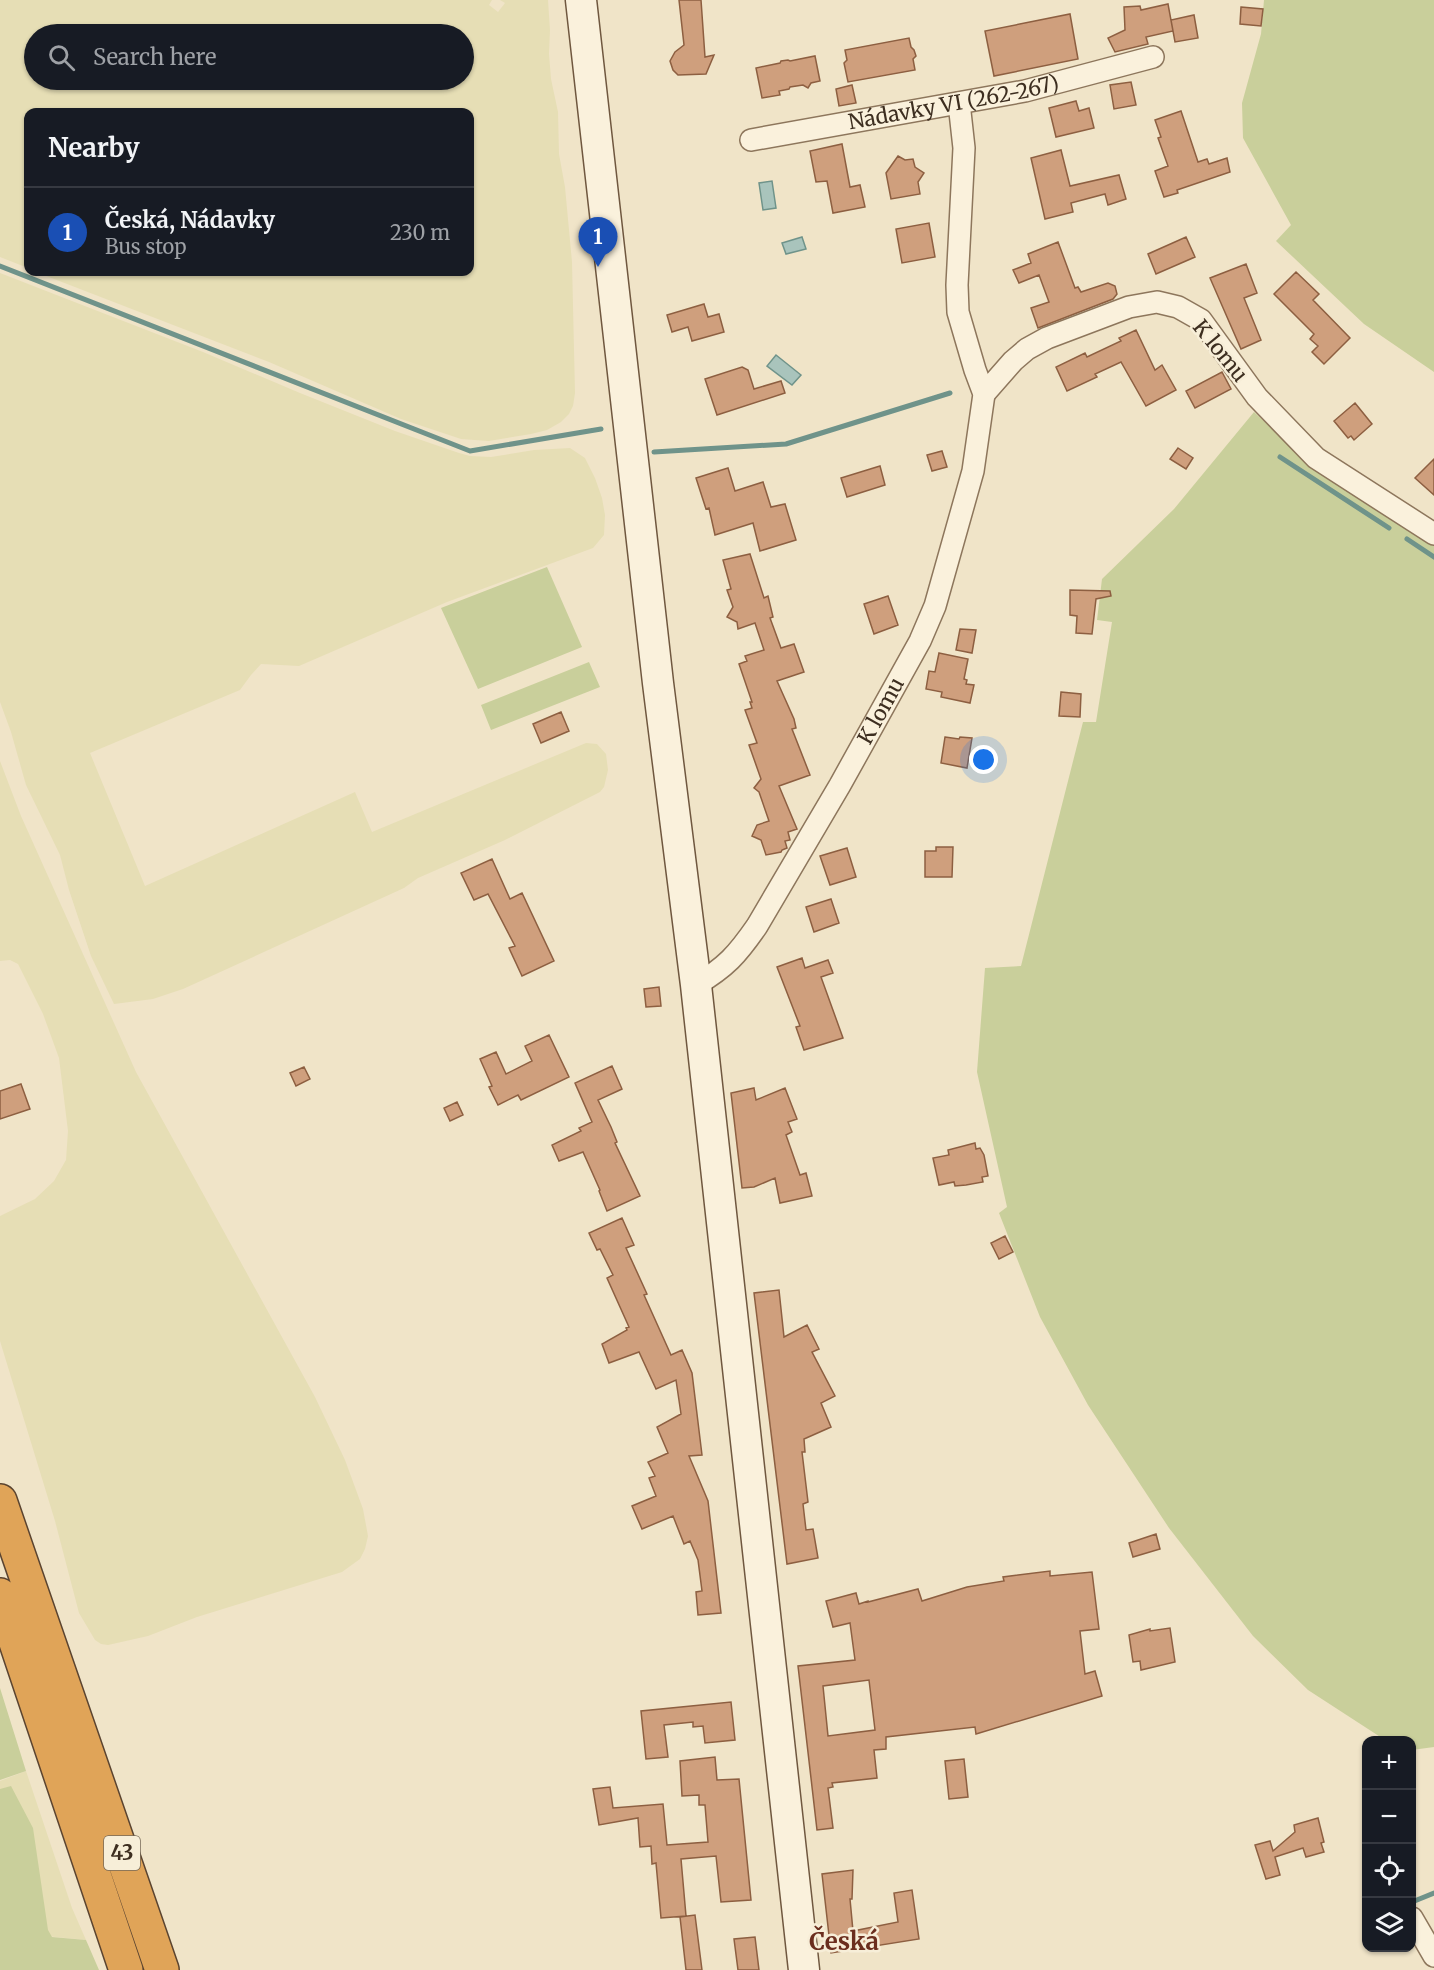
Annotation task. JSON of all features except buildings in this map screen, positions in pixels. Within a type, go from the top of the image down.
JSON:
[{"type":"highway","name":"43","points":[[0,1501],[162,1970]]},
{"type":"highway","name":"43","points":[[0,1595],[126,1970]]},
{"type":"highway","points":[[70,1806],[83,1876],[115,1970]]},
{"type":"street","points":[[581,0],[656,663],[696,985],[804,1970]]},
{"type":"street","name":"Nádavky VI (262-267)","points":[[751,140],[1025,91],[1153,57]]},
{"type":"street","name":"K lomu","points":[[696,985],[725,966],[757,926],[840,785],[920,640],[935,606],[973,471],[984,394],[958,312],[957,285],[964,148],[959,103]]},
{"type":"street","name":"K lomu","points":[[984,394],[1013,361],[1027,349],[1047,338],[1129,306],[1157,302],[1178,307],[1201,320],[1257,397],[1316,458],[1434,534]]},
{"type":"street","points":[[1416,1925],[1434,1956]]},
{"type":"shaded area","points":[[0,0],[492,0],[489,5],[498,12],[505,3],[500,0],[548,0],[551,79],[558,112],[559,154],[565,187],[572,262],[575,393],[569,414],[547,430],[489,441],[461,439],[401,419],[269,362],[46,276],[474,276],[474,108],[24,108],[24,266],[0,257]]},
{"type":"shaded area","points":[[0,273],[203,352],[395,431],[459,453],[491,457],[534,450],[570,448],[585,458],[602,498],[605,515],[604,535],[593,548],[447,602],[299,666],[261,664],[240,690],[90,753],[145,886],[355,792],[372,832],[586,743],[597,744],[606,754],[608,770],[604,787],[600,792],[505,840],[418,878],[404,888],[183,989],[153,999],[114,1004],[91,956],[60,855],[26,785],[0,702]]},
{"type":"shaded area","points":[[0,761],[21,816],[136,1072],[315,1397],[345,1460],[363,1509],[368,1536],[360,1559],[342,1572],[197,1617],[148,1636],[108,1645],[95,1640],[79,1613],[55,1521],[0,1341],[0,1216],[35,1199],[54,1181],[66,1160],[68,1131],[59,1058],[43,1014],[18,964],[10,960],[0,961]]},
{"type":"shaded area","points":[[26,1771],[72,1908],[86,1940],[35,1935],[0,1904],[0,1781]]},
{"type":"green space","points":[[1264,0],[1434,0],[1434,372],[1364,324],[1276,241],[1291,225],[1243,138],[1242,103],[1261,34]]},
{"type":"green space","points":[[1254,412],[1315,468],[1434,544],[1434,1747],[1416,1749],[1416,1736],[1379,1736],[1308,1690],[1253,1636],[1169,1528],[1088,1405],[1040,1317],[999,1213],[1007,1207],[977,1072],[985,968],[1021,966],[1083,722],[1096,722],[1112,622],[1097,620],[1102,579],[1174,509]]},
{"type":"green space","points":[[547,567],[582,647],[478,689],[441,608]]},
{"type":"green space","points":[[589,662],[600,687],[491,730],[481,705]]},
{"type":"green space","points":[[0,1688],[26,1771],[0,1780]]},
{"type":"green space","points":[[11,1786],[33,1828],[48,1930],[52,1937],[86,1940],[99,1970],[0,1970],[0,1789]]},
{"type":"water","points":[[772,181],[776,208],[763,210],[759,183]]},
{"type":"water","points":[[802,237],[806,249],[786,254],[782,243]]},
{"type":"water","points":[[776,355],[801,375],[792,385],[767,366]]},
{"type":"waterway","points":[[0,266],[24,275]]},
{"type":"waterway","points":[[25,276],[470,451],[601,429]]},
{"type":"waterway","points":[[654,452],[786,444],[950,393]]},
{"type":"waterway","points":[[1280,457],[1389,528]]},
{"type":"waterway","points":[[1407,539],[1434,557]]},
{"type":"waterway","points":[[1416,1900],[1434,1893]]},
{"type":"place","name":"Česká, Nádavky","points":[[598,267]]},
{"type":"district","name":"Česká","points":[[844,1942]]}]
